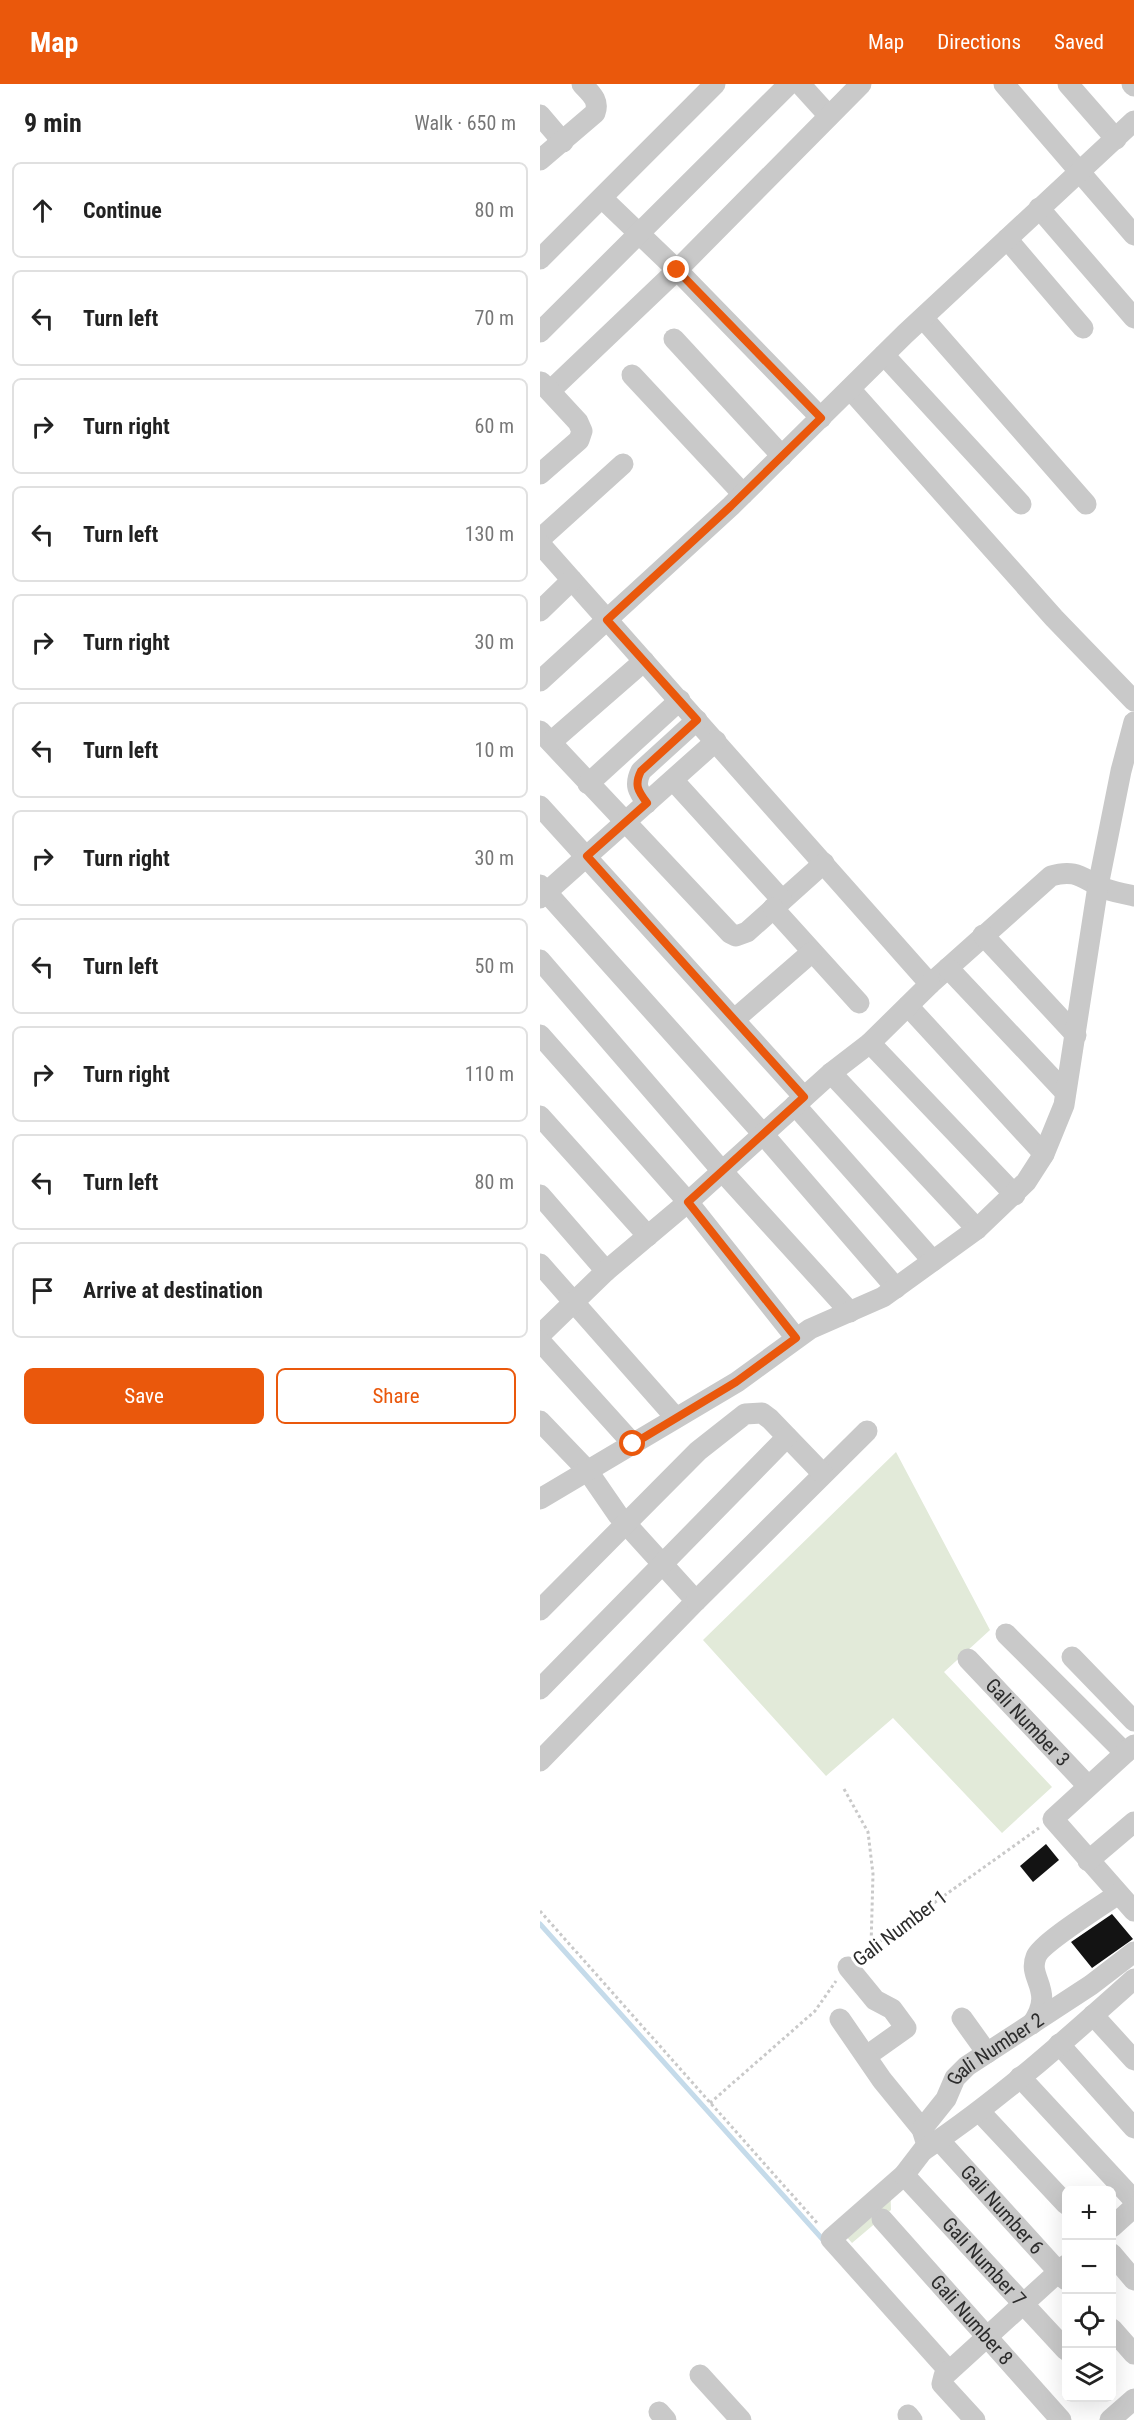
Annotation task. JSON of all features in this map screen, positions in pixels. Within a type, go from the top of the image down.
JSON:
[{"type":"street","points":[[540,160],[590,118],[597,106],[595,99],[582,84]]},
{"type":"street","points":[[540,259],[715,84]]},
{"type":"street","points":[[540,332],[789,84]]},
{"type":"street","points":[[800,84],[829,116]]},
{"type":"street","points":[[540,474],[579,440],[582,431],[578,422],[545,386],[677,270],[861,84]]},
{"type":"street","points":[[1004,84],[1134,235]]},
{"type":"street","points":[[1068,84],[1116,139]]},
{"type":"street","points":[[540,115],[563,141]]},
{"type":"street","points":[[540,681],[743,494],[922,318],[1134,121]]},
{"type":"street","points":[[602,198],[677,270],[821,418]]},
{"type":"street","points":[[1039,208],[1134,318]]},
{"type":"street","points":[[1006,239],[1083,328]]},
{"type":"street","points":[[922,318],[1086,504]]},
{"type":"street","points":[[674,339],[782,456]]},
{"type":"street","points":[[884,355],[1021,504]]},
{"type":"street","points":[[632,375],[743,494]]},
{"type":"street","points":[[850,390],[1054,618],[1134,701]]},
{"type":"street","points":[[540,538],[623,464]]},
{"type":"street","points":[[540,544],[930,984]]},
{"type":"street","points":[[540,611],[572,580]]},
{"type":"street","points":[[644,661],[545,736],[730,933],[741,936],[824,863]]},
{"type":"street","points":[[588,784],[680,700]]},
{"type":"street","points":[[647,803],[638,790],[636,780],[641,771],[697,720]]},
{"type":"street","points":[[540,1498],[590,1475],[633,1444],[746,1376],[796,1338],[896,1288],[978,1228],[1015,1195],[1044,1154],[1064,1105],[1076,1035],[1116,892],[1121,771],[1134,722]]},
{"type":"street","points":[[716,741],[587,856],[542,892],[763,1134],[896,1288]]},
{"type":"street","points":[[673,780],[778,904],[812,952],[859,1003]]},
{"type":"street","points":[[540,806],[735,1019],[933,1261]]},
{"type":"street","points":[[540,1335],[606,1271],[688,1202],[831,1073],[870,1043],[982,935],[1051,876],[1065,872],[1077,874],[1116,892]]},
{"type":"street","points":[[982,935],[1076,1035]]},
{"type":"street","points":[[735,1019],[812,952]]},
{"type":"street","points":[[540,960],[722,1171],[850,1312]]},
{"type":"street","points":[[948,968],[1065,1092]]},
{"type":"street","points":[[908,1006],[1044,1154]]},
{"type":"street","points":[[540,1035],[688,1202],[796,1338]]},
{"type":"street","points":[[870,1043],[1015,1195]]},
{"type":"street","points":[[831,1073],[978,1228]]},
{"type":"street","points":[[540,1116],[648,1236]]},
{"type":"street","points":[[540,1196],[606,1271]]},
{"type":"street","points":[[540,1264],[676,1418]]},
{"type":"street","points":[[540,1341],[633,1444]]},
{"type":"street","points":[[540,1610],[698,1451],[746,1414],[762,1413],[823,1474]]},
{"type":"street","points":[[540,1421],[590,1475],[626,1524],[696,1601]]},
{"type":"street","points":[[540,1761],[696,1601],[867,1431]]},
{"type":"street","points":[[540,1689],[660,1563],[787,1437]]},
{"type":"street","points":[[1006,1634],[1130,1749],[1053,1819],[1088,1862],[1128,1899]]},
{"type":"street","points":[[1072,1657],[1134,1721]]},
{"type":"street","name":"Gali Number 3","points":[[968,1659],[1088,1786]]},
{"type":"street","points":[[1088,1862],[1134,1822]]},
{"type":"street","name":"Gali Number 2","points":[[831,2239],[904,2175],[928,2140],[960,2072],[1032,2024],[1043,2002],[1035,1963],[1036,1956],[1047,1945],[1128,1899]]},
{"type":"street","points":[[1032,2024],[1114,1969],[1134,1952]]},
{"type":"street","points":[[849,1967],[875,2000],[892,2009],[906,2028],[875,2050]]},
{"type":"street","points":[[928,2140],[980,2112],[1134,1979]]},
{"type":"street","points":[[1093,2015],[1134,2060]]},
{"type":"street","points":[[962,2018],[987,2053]]},
{"type":"street","name":"Gali Number 6","points":[[840,2019],[882,2080],[928,2140],[1062,2270]]},
{"type":"street","points":[[1059,2044],[1134,2128]]},
{"type":"street","points":[[1020,2077],[1134,2200]]},
{"type":"street","points":[[980,2112],[1062,2200]]},
{"type":"street","name":"Gali Number 7","points":[[904,2175],[1064,2348]]},
{"type":"street","points":[[1116,2223],[1134,2206]]},
{"type":"street","name":"Gali Number 8","points":[[882,2219],[1061,2420]]},
{"type":"street","points":[[831,2239],[949,2371]]},
{"type":"street","points":[[1116,2259],[1134,2280]]},
{"type":"street","points":[[975,2420],[942,2384],[949,2371],[1024,2303],[1062,2274]]},
{"type":"street","points":[[1116,2334],[1134,2354]]},
{"type":"street","points":[[700,2374],[741,2420]]},
{"type":"path","points":[[844,1789],[868,1832],[873,1874],[871,1947]]},
{"type":"path","name":"Gali Number 1","points":[[710,2103],[815,2011],[849,1967],[871,1947],[1053,1819]]},
{"type":"path","points":[[540,1911],[831,2239]]},
{"type":"green space","points":[[896,1452],[990,1630],[944,1672],[1052,1787],[1002,1833],[893,1718],[826,1776],[703,1640]]},
{"type":"green space","points":[[890,2176],[891,2210],[852,2243],[837,2226]]},
{"type":"building","points":[[1046,1844],[1059,1860],[1033,1882],[1020,1866]]},
{"type":"building","points":[[1112,1914],[1133,1939],[1092,1968],[1071,1942]]},
{"type":"waterway","points":[[540,1924],[825,2242]]},
{"type":"route","points":[[633,1444],[746,1376],[796,1338],[688,1202],[804,1097],[587,856],[647,803],[638,790],[636,780],[641,771],[697,720],[607,620],[731,506],[821,418],[677,270]]}]
